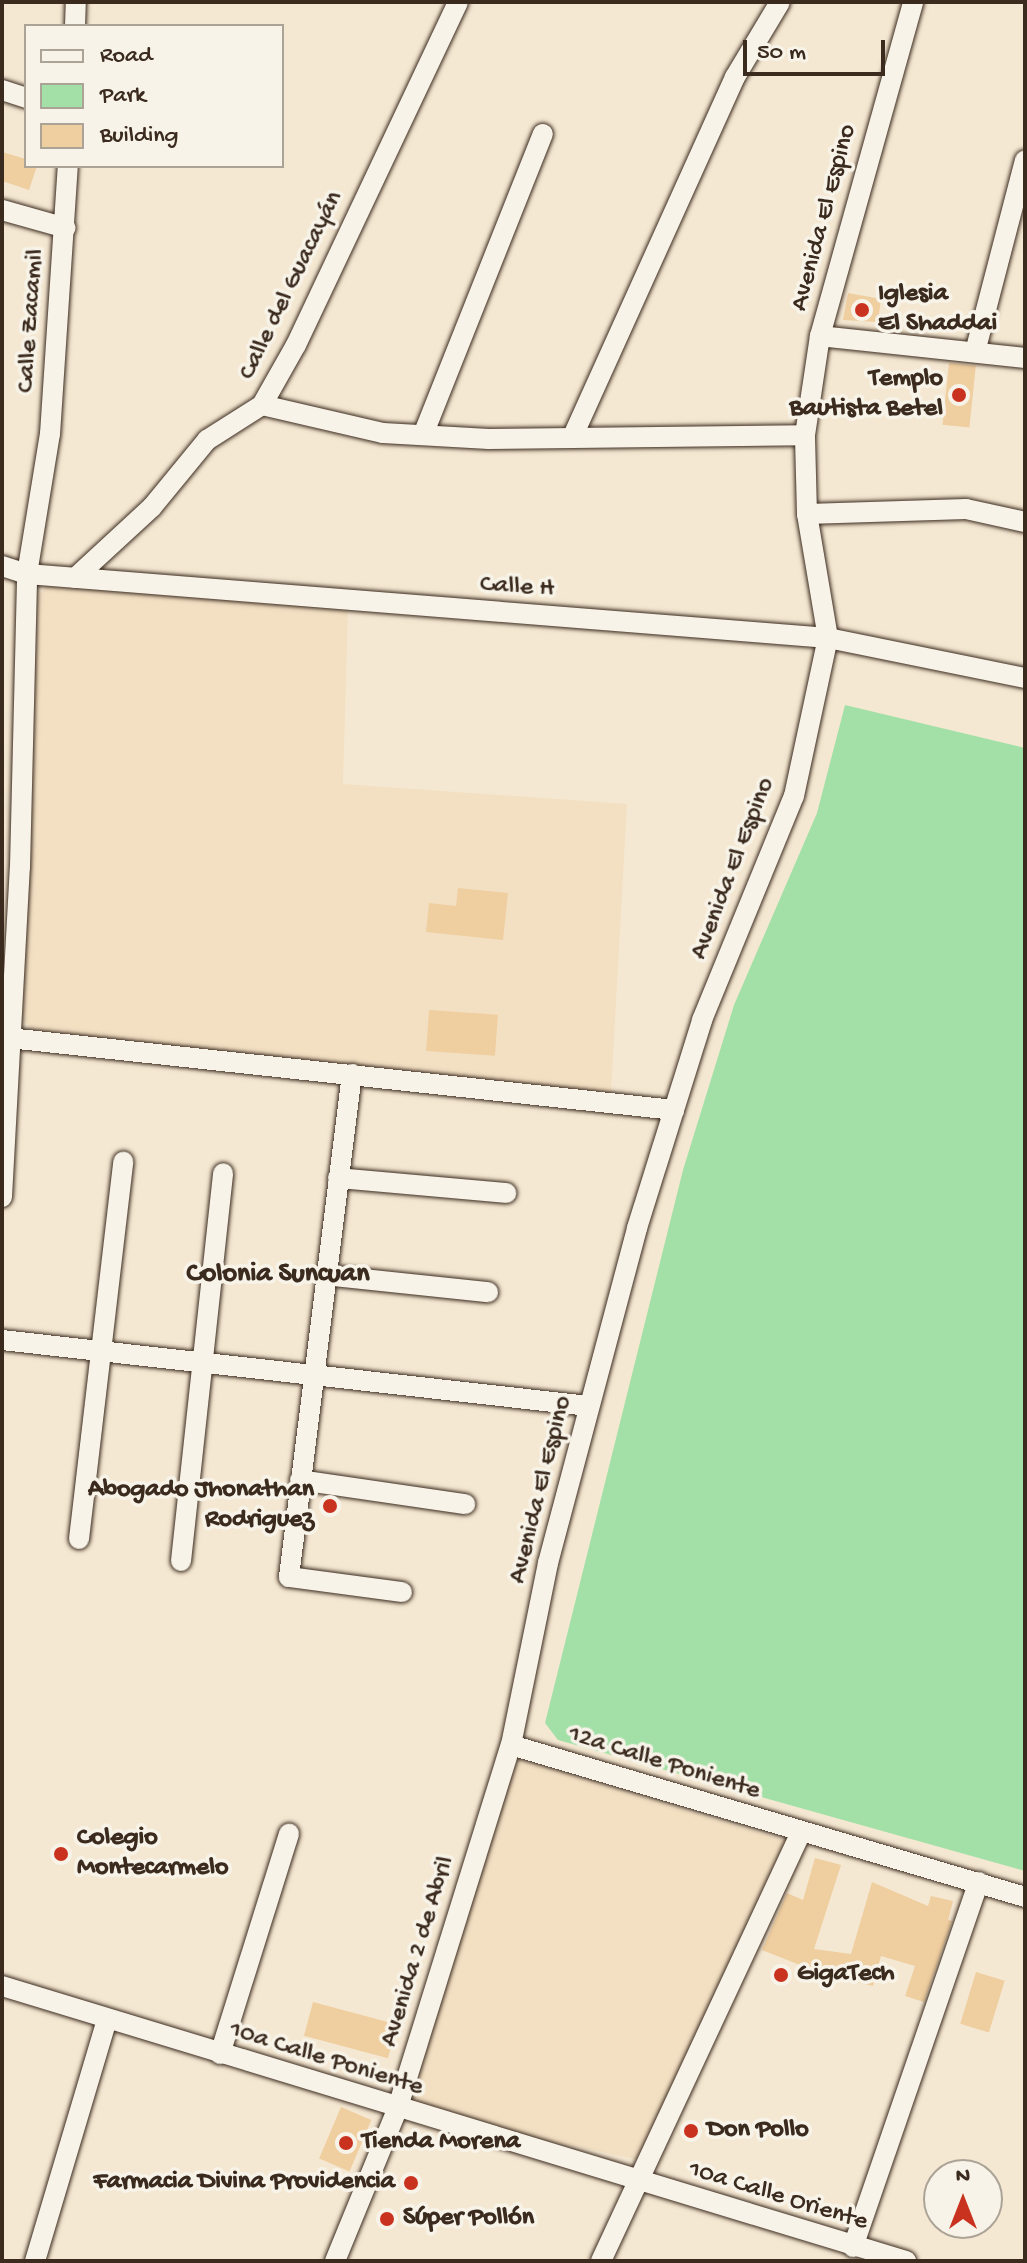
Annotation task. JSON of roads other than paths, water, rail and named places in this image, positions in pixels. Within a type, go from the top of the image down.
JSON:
[{"type":"street","points":[[75,24],[76,2]]},
{"type":"street","name":"Calle del Guacayán","points":[[75,578],[152,507],[207,440],[262,405],[296,345],[458,2]]},
{"type":"street","points":[[572,438],[735,77],[780,2]]},
{"type":"street","name":"Avenida El Espino","points":[[511,1745],[548,1563],[589,1406],[674,1110],[702,1020],[794,796],[828,638],[807,514],[805,435],[820,336],[913,2]]},
{"type":"street","points":[[2,90],[24,97]]},
{"type":"street","points":[[423,435],[543,134]]},
{"type":"street","points":[[975,352],[1025,160]]},
{"type":"street","name":"Calle Zacamil","points":[[2,1197],[9,1038],[11,864],[27,574],[50,434],[68,168]]},
{"type":"street","points":[[2,210],[66,228]]},
{"type":"street","points":[[820,336],[1025,358]]},
{"type":"street","points":[[262,405],[383,433],[572,438],[805,435]]},
{"type":"street","points":[[807,514],[966,509],[1025,522]]},
{"type":"street","name":"Calle H","points":[[2,566],[27,574],[828,638],[1025,678]]},
{"type":"street","points":[[9,1038],[674,1110]]},
{"type":"street","points":[[352,1074],[289,1577],[402,1592]]},
{"type":"street","points":[[79,1539],[123,1162]]},
{"type":"street","points":[[181,1561],[223,1173]]},
{"type":"street","points":[[338,1178],[506,1193]]},
{"type":"street","points":[[325,1275],[488,1292]]},
{"type":"street","points":[[2,1340],[589,1406]]},
{"type":"street","points":[[300,1480],[465,1504]]},
{"type":"street","name":"12a Calle Poniente","points":[[511,1745],[1025,1897]]},
{"type":"street","name":"Avenida 2 de Abril","points":[[335,2261],[397,2110],[511,1745]]},
{"type":"street","points":[[601,2261],[801,1833]]},
{"type":"street","points":[[220,2054],[289,1834]]},
{"type":"street","points":[[853,2247],[979,1882]]},
{"type":"street","name":"10a Calle Poniente","points":[[2,1986],[636,2182]]},
{"type":"street","points":[[35,2261],[107,2019]]},
{"type":"street","name":"10a Calle Oriente","points":[[636,2182],[906,2261]]},
{"type":"place","name":"Iglesia El Shaddai","points":[[862,310]]},
{"type":"place","name":"Templo Bautista Betel","points":[[959,395]]},
{"type":"place","name":"Abogado Jhonathan Rodriguez","points":[[330,1506]]},
{"type":"place","name":"Colegio Montecarmelo","points":[[61,1854]]},
{"type":"place","name":"GigaTech","points":[[781,1975]]},
{"type":"place","name":"Don Pollo","points":[[691,2131]]},
{"type":"place","name":"Tienda Morena","points":[[346,2143]]},
{"type":"place","name":"Farmacia Divina Providencia","points":[[411,2183]]},
{"type":"place","name":"Súper Pollón","points":[[387,2219]]},
{"type":"district","name":"Colonia Suncuan","points":[[278,1275]]}]
